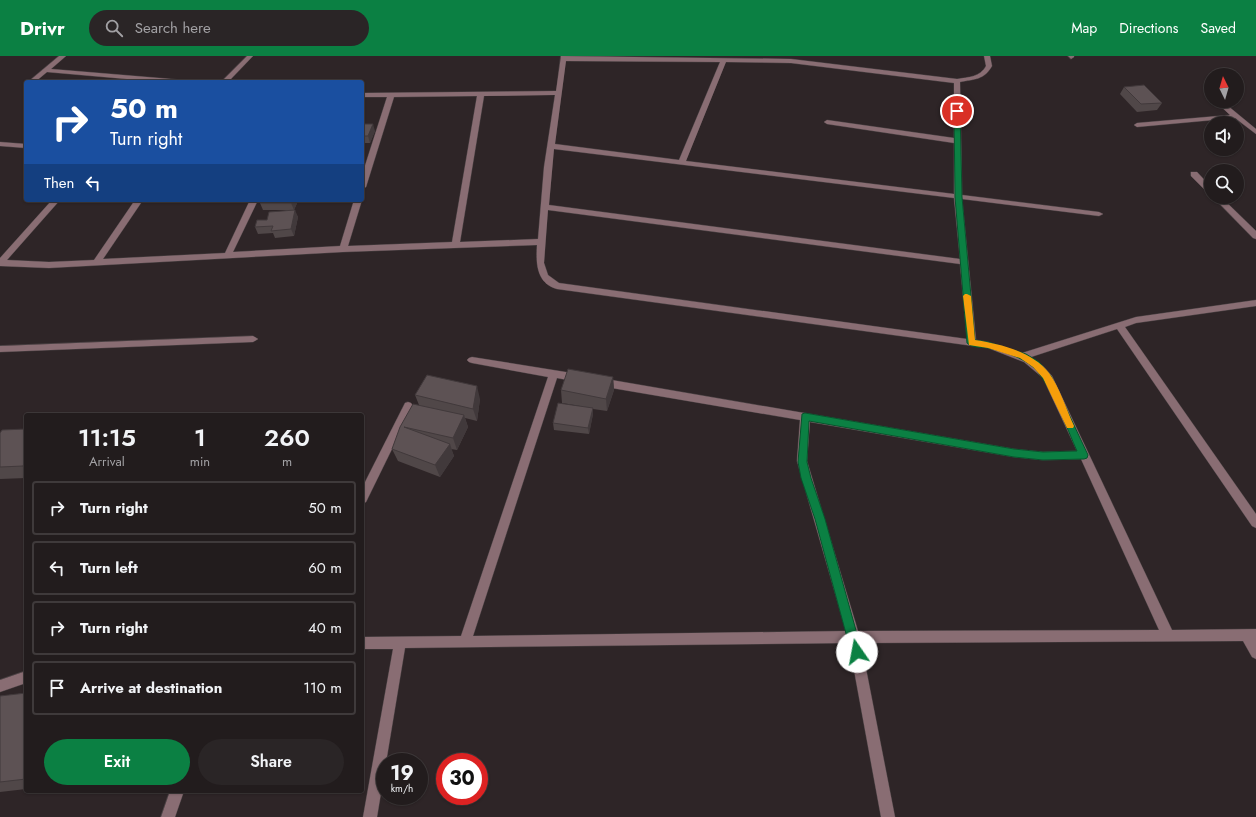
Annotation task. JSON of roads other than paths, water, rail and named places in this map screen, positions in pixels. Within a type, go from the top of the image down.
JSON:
[{"type":"street","points":[[34,80],[64,56]]},
{"type":"street","points":[[226,80],[250,56],[256,56]]},
{"type":"street","points":[[813,64],[815,56]]},
{"type":"street","points":[[987,56],[989,66],[985,73],[970,79],[957,80],[931,79],[791,61],[564,58],[544,207],[540,263],[542,272],[546,281],[556,286],[988,345],[1023,356],[1036,364],[1047,376],[1168,635]]},
{"type":"street","points":[[682,162],[724,60]]},
{"type":"street","points":[[47,70],[160,80]]},
{"type":"street","points":[[957,80],[958,197],[972,343]]},
{"type":"street","points":[[364,95],[559,93]]},
{"type":"street","points":[[456,245],[481,94]]},
{"type":"street","points":[[364,181],[391,95]]},
{"type":"street","points":[[1227,108],[1237,116]]},
{"type":"street","points":[[1137,124],[1204,119]]},
{"type":"street","points":[[827,122],[958,142]]},
{"type":"street","points":[[1244,122],[1256,132]]},
{"type":"street","points":[[2,146],[24,146]]},
{"type":"street","points":[[551,146],[1099,214]]},
{"type":"street","points":[[1194,174],[1204,184]]},
{"type":"street","points":[[54,202],[0,263],[49,264],[343,249],[542,242]]},
{"type":"street","points":[[97,262],[138,202]]},
{"type":"street","points":[[228,255],[253,202]]},
{"type":"street","points":[[343,249],[357,202]]},
{"type":"street","points":[[1224,204],[1256,236]]},
{"type":"street","points":[[544,207],[964,262]]},
{"type":"street","points":[[1023,356],[1136,320],[1256,303]]},
{"type":"street","points":[[1119,325],[1256,523]]},
{"type":"street","points":[[0,349],[253,339]]},
{"type":"street","points":[[472,360],[1014,453],[1043,456],[1084,455]]},
{"type":"street","points":[[465,641],[554,374]]},
{"type":"street","points":[[364,495],[408,406]]},
{"type":"street","points":[[805,417],[802,462],[854,637],[888,817]]},
{"type":"street","points":[[364,643],[854,637],[1251,635],[1256,653]]},
{"type":"street","points":[[370,817],[400,643]]},
{"type":"street","points":[[0,686],[24,678]]},
{"type":"street","points":[[168,817],[176,793]]}]
